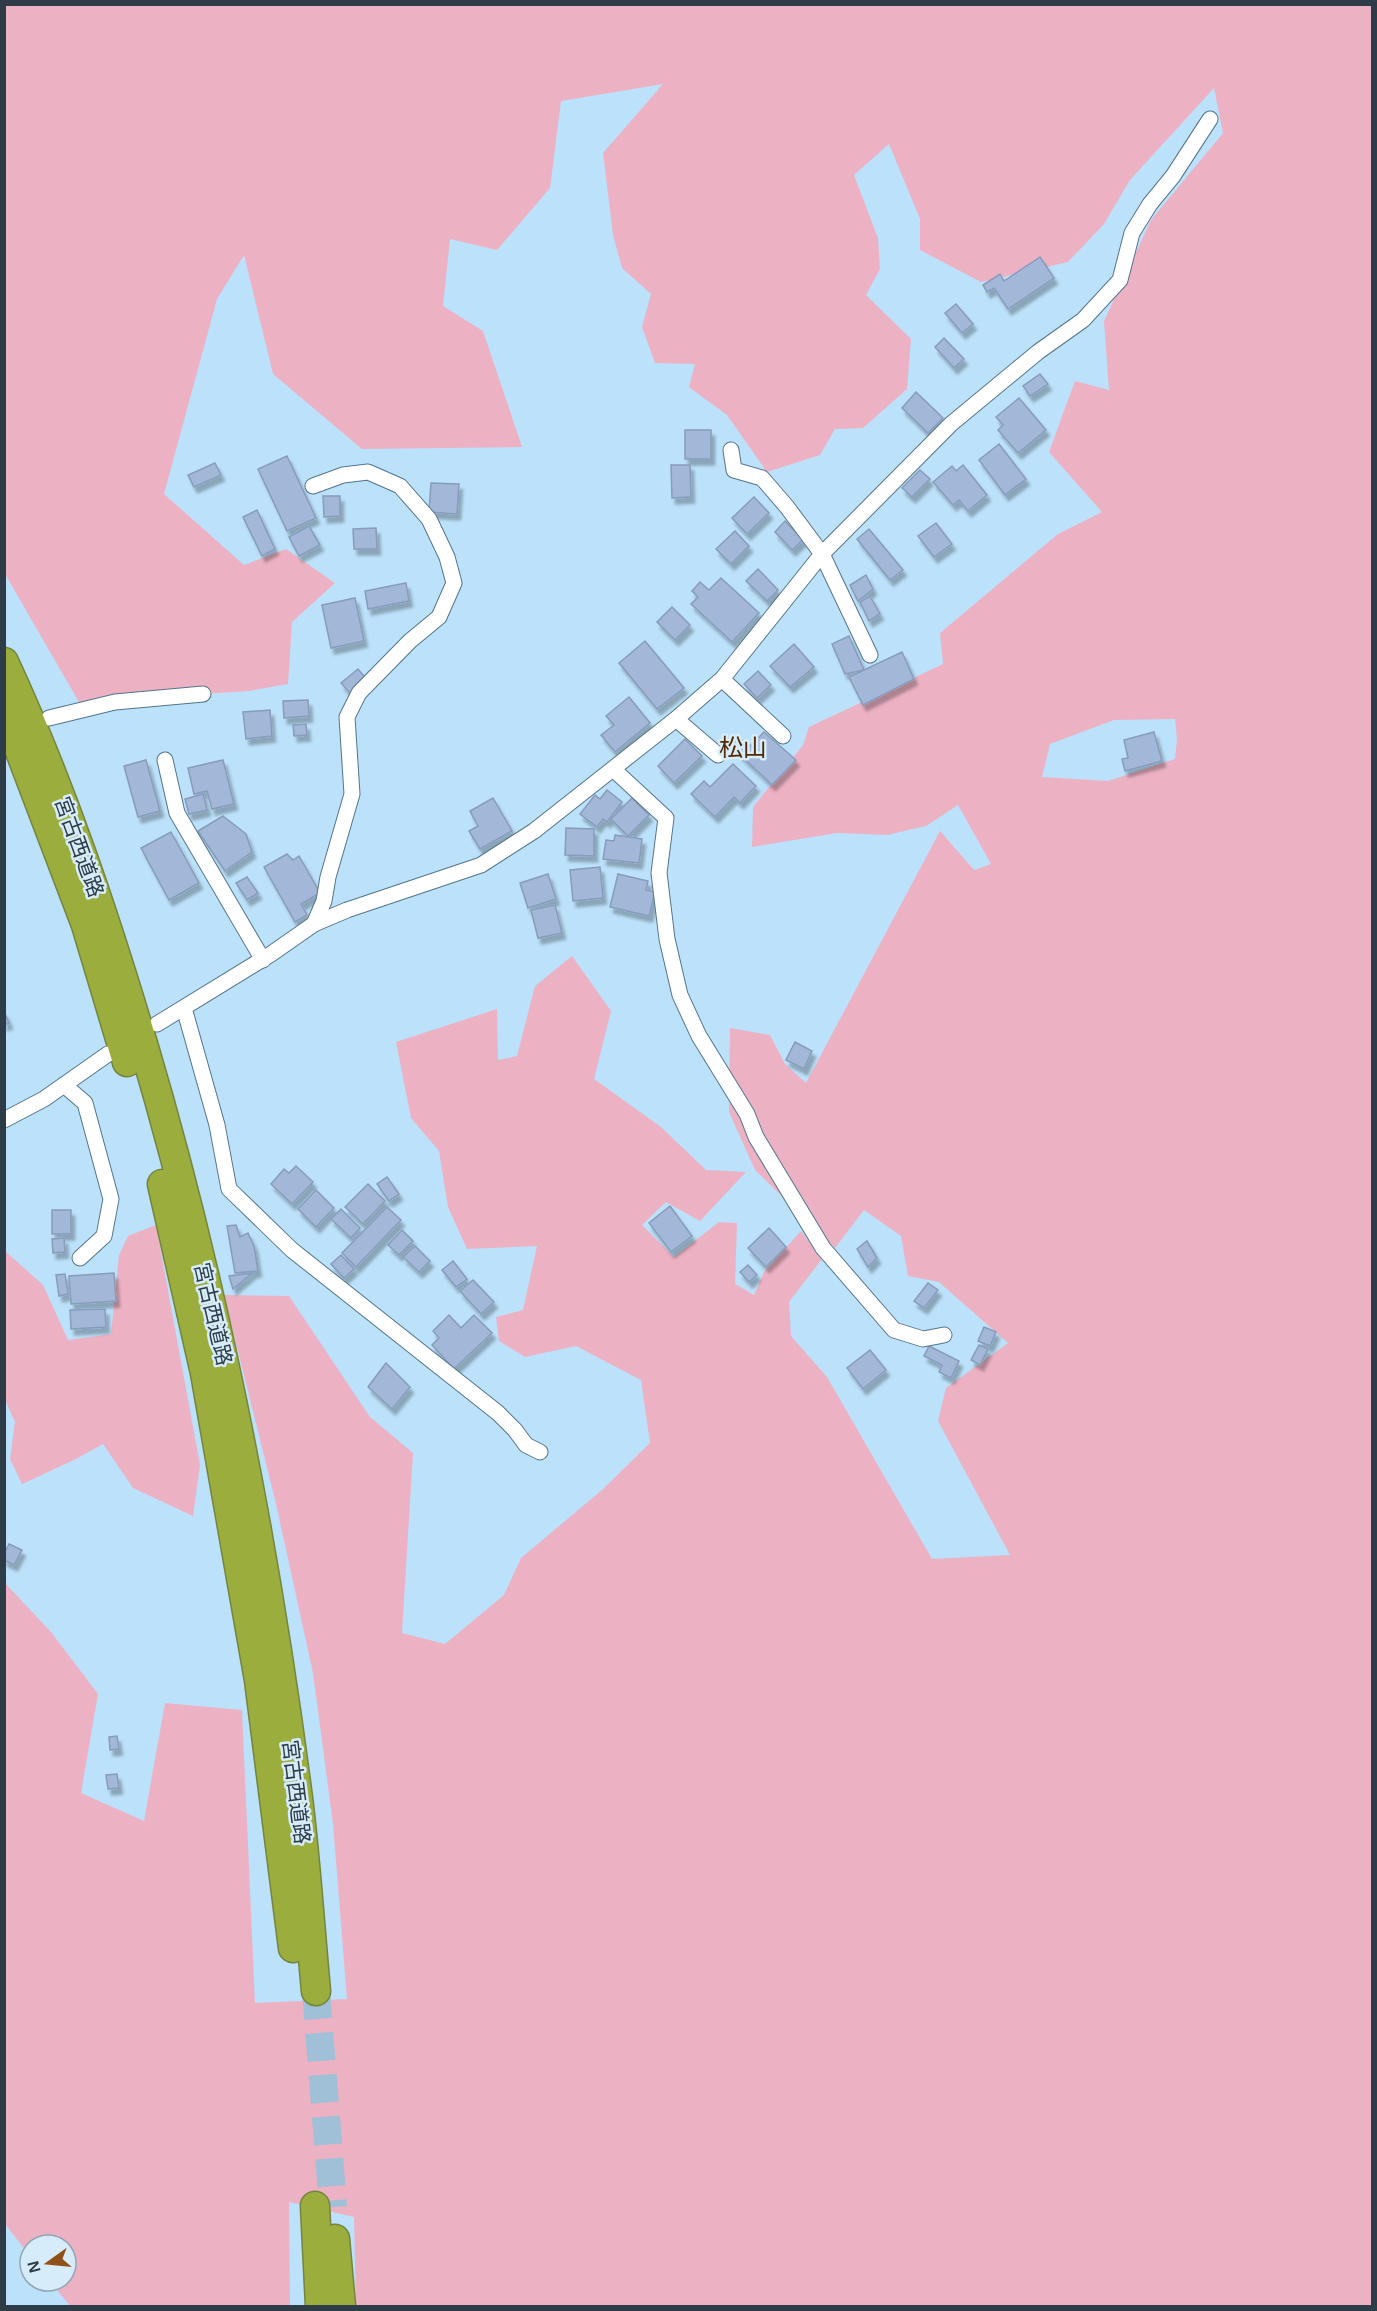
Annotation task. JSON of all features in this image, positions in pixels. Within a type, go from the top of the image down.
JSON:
[{"type":"highway","name":"宮古西道路","points":[[4,662],[38,736],[106,922],[171,1139],[223,1356],[255,1525],[298,1801],[307,1993],[255,1658],[205,1373],[155,1154],[86,925],[4,715]]},
{"type":"highway","points":[[320,2307],[324,2207],[341,2307]]},
{"type":"street","points":[[157,1024],[262,960],[314,924],[347,910],[481,865],[534,831],[676,719],[722,679],[822,554],[951,424],[1038,352],[1083,320],[1120,280],[1132,233],[1209,120]]},
{"type":"street","points":[[731,450],[734,470],[762,478],[822,554],[870,655]]},
{"type":"street","points":[[314,486],[343,475],[368,472],[400,486],[429,519],[447,557],[454,583],[439,617],[410,641],[359,693],[347,717],[352,794],[328,877],[324,901],[314,924]]},
{"type":"street","points":[[722,679],[783,736]]},
{"type":"street","points":[[49,718],[115,702],[203,694]]},
{"type":"street","points":[[676,719],[718,755]]},
{"type":"street","points":[[165,760],[177,813],[262,960]]},
{"type":"street","points":[[613,769],[666,818],[659,873],[667,939],[680,995],[699,1036],[747,1114],[756,1137],[823,1248],[894,1330],[923,1339],[944,1335]]},
{"type":"street","points":[[184,1008],[217,1125],[229,1189],[292,1250],[498,1413],[526,1445],[540,1452]]},
{"type":"street","points":[[4,1120],[44,1099],[108,1054]]},
{"type":"street","points":[[64,1085],[85,1103],[111,1199],[104,1236],[80,1258]]},
{"type":"shaded area","points":[[5,5],[1372,5],[1372,2306],[356,2306],[354,2217],[289,2202],[290,2306],[70,2306],[60,2293],[78,2293],[78,2233],[18,2233],[18,2241],[5,2224],[4,1582],[51,1632],[98,1694],[81,1793],[144,1821],[165,1703],[242,1710],[255,2003],[347,1999],[333,1824],[313,1673],[276,1504],[224,1295],[289,1296],[370,1417],[413,1453],[402,1633],[445,1644],[504,1595],[521,1558],[602,1490],[650,1443],[641,1380],[576,1346],[525,1357],[499,1341],[496,1317],[523,1310],[537,1246],[467,1249],[448,1207],[439,1151],[411,1118],[396,1042],[497,1009],[498,1060],[517,1056],[535,986],[572,956],[611,1011],[594,1079],[661,1127],[706,1170],[746,1172],[700,1221],[666,1202],[642,1225],[674,1257],[719,1222],[737,1223],[735,1284],[754,1295],[764,1272],[801,1231],[822,1259],[789,1302],[791,1336],[827,1377],[932,1559],[1010,1555],[938,1421],[946,1388],[1008,1343],[939,1282],[908,1276],[901,1236],[864,1210],[835,1248],[755,1170],[729,1112],[730,1028],[770,1035],[785,1064],[806,1083],[940,831],[974,870],[991,864],[958,805],[926,826],[887,835],[837,833],[752,847],[753,807],[803,745],[809,727],[943,664],[940,633],[1058,534],[1102,512],[1049,452],[1075,381],[1109,390],[1104,321],[1151,220],[1223,133],[1214,88],[1130,180],[1104,224],[1068,262],[981,282],[920,250],[920,219],[889,144],[854,175],[878,238],[880,269],[866,295],[911,339],[907,389],[863,428],[835,429],[820,455],[767,472],[727,415],[689,387],[695,364],[655,363],[642,327],[651,294],[622,268],[613,235],[603,153],[663,84],[561,101],[550,188],[497,250],[450,239],[443,306],[483,331],[522,447],[362,449],[273,374],[244,255],[217,299],[164,494],[244,565],[286,549],[335,583],[292,622],[288,684],[249,691],[79,702],[5,574]],"holes":[[[1175,719],[1177,739],[1175,759],[1108,781],[1042,777],[1050,744],[1114,720]]]},
{"type":"shaded area","points":[[156,1225],[200,1465],[193,1516],[133,1488],[103,1444],[22,1484],[10,1459],[15,1422],[5,1400],[5,1251],[43,1285],[68,1340],[111,1334],[119,1255],[128,1236]]},
{"type":"building","points":[[1040,257],[1054,278],[1008,309],[994,288],[987,292],[983,285],[1000,274],[1004,281]]},
{"type":"building","points":[[956,304],[973,324],[962,333],[945,313]]},
{"type":"building","points":[[944,338],[964,359],[954,368],[935,347]]},
{"type":"building","points":[[1040,374],[1048,384],[1030,396],[1023,386]]},
{"type":"building","points":[[916,392],[943,418],[928,433],[902,408]]},
{"type":"building","points":[[1019,398],[1046,430],[1018,453],[998,430],[1003,425],[996,417]]},
{"type":"building","points":[[685,430],[711,430],[711,459],[685,459]]},
{"type":"building","points":[[999,444],[1026,479],[1005,495],[979,460]]},
{"type":"building","points":[[287,456],[316,518],[287,531],[258,469]]},
{"type":"building","points":[[215,463],[221,475],[194,487],[188,475]]},
{"type":"building","points":[[671,465],[690,465],[691,497],[672,498]]},
{"type":"building","points":[[963,465],[987,495],[968,511],[959,500],[953,505],[933,482],[952,466],[956,471]]},
{"type":"building","points":[[920,470],[930,479],[912,497],[902,488]]},
{"type":"building","points":[[431,483],[459,484],[457,514],[429,512]]},
{"type":"building","points":[[323,496],[340,496],[340,516],[324,517]]},
{"type":"building","points":[[754,497],[769,513],[747,534],[732,518]]},
{"type":"building","points":[[257,510],[275,549],[262,556],[243,517]]},
{"type":"building","points":[[785,521],[803,540],[792,550],[775,532]]},
{"type":"building","points":[[936,523],[952,544],[934,557],[918,536]]},
{"type":"building","points":[[309,526],[320,545],[299,556],[289,537]]},
{"type":"building","points":[[376,528],[377,549],[354,549],[353,529]]},
{"type":"building","points":[[869,529],[903,570],[890,580],[857,539]]},
{"type":"building","points":[[735,531],[749,546],[731,564],[716,549]]},
{"type":"building","points":[[758,569],[778,590],[767,601],[746,581]]},
{"type":"building","points":[[866,575],[873,589],[858,601],[850,585]]},
{"type":"building","points":[[721,578],[759,613],[732,642],[691,604],[698,597],[692,591],[700,582],[709,590]]},
{"type":"building","points":[[406,583],[409,601],[368,609],[365,591]]},
{"type":"building","points":[[870,596],[880,614],[869,621],[860,602]]},
{"type":"building","points":[[355,598],[364,641],[331,648],[322,605]]},
{"type":"building","points":[[672,607],[690,625],[675,640],[657,622]]},
{"type":"building","points":[[849,636],[864,670],[845,674],[832,644]]},
{"type":"building","points":[[645,641],[684,688],[657,709],[619,663]]},
{"type":"building","points":[[794,644],[814,667],[790,687],[770,666]]},
{"type":"building","points":[[902,652],[914,679],[863,705],[849,677]]},
{"type":"building","points":[[358,669],[367,680],[351,694],[341,683]]},
{"type":"building","points":[[758,671],[771,685],[757,698],[744,684]]},
{"type":"building","points":[[629,697],[650,723],[615,752],[601,735],[614,725],[606,716]]},
{"type":"building","points":[[308,700],[309,716],[284,718],[283,701]]},
{"type":"building","points":[[270,710],[272,736],[246,739],[243,712]]},
{"type":"building","points":[[306,724],[307,735],[294,736],[293,725]]},
{"type":"building","points":[[764,732],[796,760],[772,785],[731,746],[738,737],[750,746]]},
{"type":"building","points":[[1154,732],[1162,761],[1125,771],[1122,759],[1128,758],[1124,740]]},
{"type":"building","points":[[685,739],[702,756],[674,783],[658,766]]},
{"type":"building","points":[[146,760],[160,811],[138,817],[124,766]]},
{"type":"building","points":[[223,760],[234,804],[212,809],[207,791],[194,794],[188,768]]},
{"type":"building","points":[[733,764],[756,786],[740,803],[734,797],[715,817],[691,794],[704,781],[710,787]]},
{"type":"building","points":[[607,790],[622,802],[607,822],[603,819],[597,827],[580,814],[595,795],[600,799]]},
{"type":"building","points":[[203,794],[207,810],[189,814],[185,799]]},
{"type":"building","points":[[493,798],[512,831],[480,849],[469,831],[478,826],[470,811]]},
{"type":"building","points":[[632,798],[649,815],[628,836],[611,819]]},
{"type":"building","points":[[223,816],[246,834],[252,852],[225,871],[198,831]]},
{"type":"building","points":[[566,828],[594,829],[594,856],[565,855]]},
{"type":"building","points":[[171,832],[199,883],[169,900],[141,848]]},
{"type":"building","points":[[615,835],[642,839],[639,863],[603,859],[606,840],[614,841]]},
{"type":"building","points":[[287,854],[293,860],[299,856],[320,893],[301,904],[307,915],[295,922],[264,867]]},
{"type":"building","points":[[600,867],[603,898],[573,901],[570,870]]},
{"type":"building","points":[[548,874],[556,899],[528,908],[520,883]]},
{"type":"building","points":[[618,874],[648,881],[646,890],[655,892],[649,916],[610,907]]},
{"type":"building","points":[[247,877],[258,893],[247,900],[236,883]]},
{"type":"building","points":[[555,905],[562,933],[538,938],[531,910]]},
{"type":"building","points":[[4,1011],[9,1023],[4,1025]]},
{"type":"building","points":[[795,1042],[812,1051],[804,1069],[786,1060]]},
{"type":"building","points":[[296,1166],[313,1182],[292,1204],[271,1184],[284,1169],[289,1173]]},
{"type":"building","points":[[387,1177],[399,1194],[389,1201],[377,1184]]},
{"type":"building","points":[[368,1184],[385,1201],[363,1224],[345,1207]]},
{"type":"building","points":[[316,1190],[334,1208],[316,1227],[298,1209]]},
{"type":"building","points":[[670,1206],[692,1236],[671,1252],[649,1223]]},
{"type":"building","points":[[387,1207],[401,1220],[356,1267],[342,1253]]},
{"type":"building","points":[[341,1209],[360,1228],[351,1238],[331,1219]]},
{"type":"building","points":[[52,1210],[71,1210],[71,1234],[52,1234]]},
{"type":"building","points":[[236,1225],[240,1237],[248,1233],[254,1246],[258,1271],[235,1273],[227,1226]]},
{"type":"building","points":[[769,1228],[786,1247],[766,1267],[748,1248]]},
{"type":"building","points":[[402,1230],[413,1241],[399,1255],[388,1245]]},
{"type":"building","points":[[64,1238],[65,1252],[53,1253],[52,1239]]},
{"type":"building","points":[[867,1241],[877,1258],[868,1267],[857,1249]]},
{"type":"building","points":[[415,1246],[430,1261],[419,1272],[403,1257]]},
{"type":"building","points":[[341,1255],[354,1269],[344,1278],[331,1264]]},
{"type":"building","points":[[453,1261],[467,1279],[456,1287],[442,1270]]},
{"type":"building","points":[[748,1265],[757,1275],[749,1282],[740,1272]]},
{"type":"building","points":[[114,1273],[116,1301],[71,1304],[69,1276]]},
{"type":"building","points":[[252,1273],[233,1289],[229,1276]]},
{"type":"building","points":[[65,1274],[68,1294],[59,1296],[56,1275]]},
{"type":"building","points":[[473,1280],[494,1302],[481,1314],[460,1291]]},
{"type":"building","points":[[928,1283],[938,1290],[924,1308],[914,1301]]},
{"type":"building","points":[[105,1309],[106,1327],[71,1329],[70,1310]]},
{"type":"building","points":[[449,1315],[461,1328],[474,1315],[492,1333],[454,1369],[432,1345],[439,1338],[433,1331]]},
{"type":"building","points":[[984,1327],[996,1332],[990,1346],[978,1341]]},
{"type":"building","points":[[979,1345],[988,1349],[980,1365],[971,1360]]},
{"type":"building","points":[[929,1346],[959,1361],[951,1378],[939,1372],[942,1365],[924,1356]]},
{"type":"building","points":[[870,1350],[886,1370],[863,1389],[847,1368]]},
{"type":"building","points":[[386,1363],[410,1387],[392,1409],[368,1387]]},
{"type":"building","points":[[9,1544],[22,1550],[14,1565],[4,1560]]},
{"type":"building","points":[[117,1736],[119,1749],[110,1750],[109,1737]]},
{"type":"building","points":[[117,1774],[119,1788],[108,1789],[106,1775]]},
{"type":"tunnel","points":[[316,1991],[333,2207]]},
{"type":"district","name":"松山","points":[[743,748]]}]
